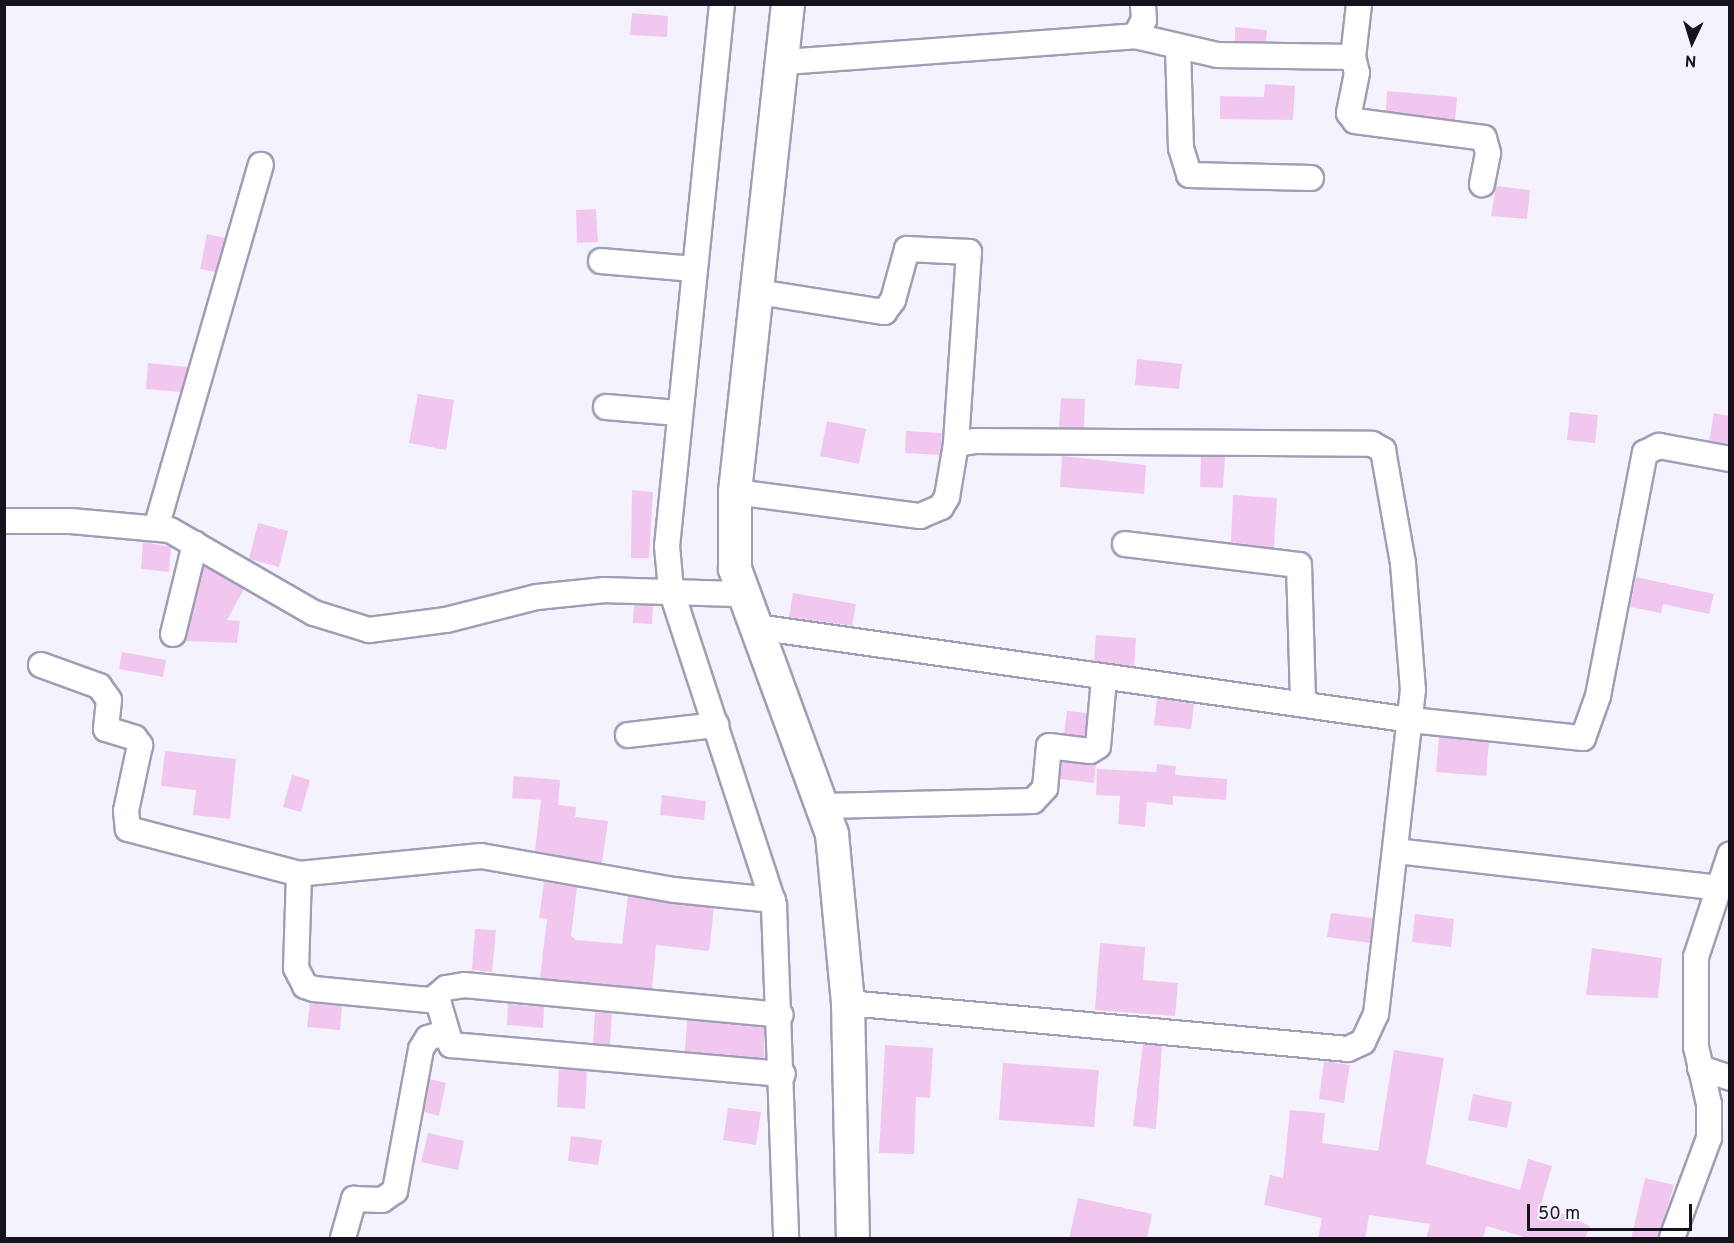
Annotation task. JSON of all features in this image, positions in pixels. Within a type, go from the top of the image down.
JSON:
[{"type":"main road","points":[[788,4],[785,62],[735,492],[735,570],[741,594],[825,806],[837,864],[848,1003],[853,1239]]},
{"type":"street","points":[[722,4],[678,413],[667,546],[687,593],[716,725],[773,900],[781,1015],[786,1239]]},
{"type":"street","points":[[1135,36],[1144,20],[1143,4]]},
{"type":"street","points":[[1359,4],[1353,57],[1357,73],[1349,113],[1355,121],[1484,138],[1488,153],[1482,184]]},
{"type":"street","points":[[785,62],[1135,36],[1216,55],[1353,57]]},
{"type":"street","points":[[1178,47],[1181,148],[1189,175],[1311,178]]},
{"type":"street","points":[[156,528],[261,165]]},
{"type":"street","points":[[735,492],[920,516],[941,507],[947,497],[956,444],[969,252],[907,249],[893,300],[884,312],[758,292]]},
{"type":"street","points":[[601,261],[694,269]]},
{"type":"street","points":[[606,407],[678,413]]},
{"type":"street","points":[[848,1003],[1348,1049],[1363,1042],[1372,1030],[1411,720],[1413,657],[1404,563],[1380,447],[956,444]]},
{"type":"street","points":[[756,627],[1411,720],[1583,738],[1598,696],[1645,453],[1659,446],[1730,459]]},
{"type":"street","points":[[4,521],[156,528],[195,543],[314,613],[369,630],[446,620],[537,597],[741,594]]},
{"type":"street","points":[[173,634],[195,543]]},
{"type":"street","points":[[1125,544],[1299,565],[1303,703]]},
{"type":"street","points":[[41,665],[99,686],[109,700],[106,729],[135,738],[140,745],[125,822],[134,833],[299,874],[481,856],[674,890],[773,900]]},
{"type":"street","points":[[825,806],[1034,801],[1045,788],[1049,746],[1090,751],[1098,746],[1104,678]]},
{"type":"street","points":[[628,735],[716,725]]},
{"type":"street","points":[[1396,851],[1714,887]]},
{"type":"street","points":[[1672,1239],[1708,1138],[1709,1104],[1700,1068],[1693,1000],[1696,957],[1714,887],[1730,854]]},
{"type":"street","points":[[299,874],[296,968],[304,986],[433,999],[443,1010],[444,1034],[452,1045],[783,1074]]},
{"type":"street","points":[[433,999],[446,988],[464,985],[781,1015]]},
{"type":"street","points":[[343,1239],[354,1199],[382,1200],[395,1191],[421,1049],[428,1038],[444,1034]]},
{"type":"street","points":[[1700,1068],[1730,1078]]},
{"type":"building","points":[[632,13],[668,16],[667,37],[630,35]]},
{"type":"building","points":[[1235,27],[1267,30],[1266,41],[1235,41]]},
{"type":"building","points":[[1265,84],[1295,86],[1293,120],[1220,119],[1220,96],[1264,97]]},
{"type":"building","points":[[1387,91],[1457,97],[1455,120],[1386,111]]},
{"type":"building","points":[[1496,186],[1530,190],[1527,219],[1491,216]]},
{"type":"building","points":[[596,209],[598,242],[577,243],[576,210]]},
{"type":"building","points":[[207,234],[225,238],[215,272],[200,269]]},
{"type":"building","points":[[1137,359],[1182,364],[1179,389],[1135,385]]},
{"type":"building","points":[[148,363],[188,367],[181,392],[146,389]]},
{"type":"building","points":[[418,394],[454,400],[446,450],[409,443]]},
{"type":"building","points":[[1061,398],[1085,399],[1084,428],[1059,427]]},
{"type":"building","points":[[1570,412],[1598,415],[1595,443],[1567,440]]},
{"type":"building","points":[[1714,413],[1730,416],[1730,444],[1709,441]]},
{"type":"building","points":[[827,421],[866,429],[859,464],[820,456]]},
{"type":"building","points":[[906,431],[942,433],[940,455],[905,453]]},
{"type":"building","points":[[1062,456],[1146,465],[1144,494],[1060,487]]},
{"type":"building","points":[[1201,457],[1225,457],[1223,488],[1200,487]]},
{"type":"building","points":[[632,490],[653,492],[649,558],[631,558]]},
{"type":"building","points":[[1233,495],[1277,498],[1274,548],[1231,542]]},
{"type":"building","points":[[258,523],[288,531],[279,567],[249,559]]},
{"type":"building","points":[[143,542],[171,547],[169,572],[141,569]]},
{"type":"building","points":[[204,566],[244,589],[227,620],[240,621],[237,643],[185,641]]},
{"type":"building","points":[[1636,577],[1714,594],[1709,614],[1663,604],[1661,613],[1630,607]]},
{"type":"building","points":[[793,593],[856,604],[852,626],[789,617]]},
{"type":"building","points":[[634,605],[653,606],[652,624],[633,623]]},
{"type":"building","points":[[1096,635],[1136,638],[1134,666],[1094,661]]},
{"type":"building","points":[[122,652],[166,660],[163,677],[119,669]]},
{"type":"building","points":[[1157,698],[1194,704],[1191,729],[1154,725]]},
{"type":"building","points":[[1067,711],[1087,713],[1085,736],[1064,734]]},
{"type":"building","points":[[1439,737],[1489,742],[1486,776],[1436,772]]},
{"type":"building","points":[[165,751],[236,759],[230,819],[193,815],[196,790],[161,786]]},
{"type":"building","points":[[1062,762],[1096,764],[1094,783],[1060,779]]},
{"type":"building","points":[[1157,764],[1176,766],[1175,775],[1227,779],[1226,800],[1173,796],[1173,805],[1147,802],[1145,827],[1118,824],[1120,796],[1096,795],[1097,769],[1156,772]]},
{"type":"building","points":[[292,775],[310,780],[301,812],[283,807]]},
{"type":"building","points":[[514,776],[560,780],[558,805],[576,807],[575,817],[608,821],[602,863],[535,851],[541,800],[512,798]]},
{"type":"building","points":[[662,795],[706,801],[704,820],[660,815]]},
{"type":"building","points":[[544,882],[577,887],[571,936],[576,940],[622,944],[628,896],[714,908],[709,951],[656,945],[652,989],[540,978],[547,919],[539,918]]},
{"type":"building","points":[[1331,913],[1373,918],[1370,943],[1327,937]]},
{"type":"building","points":[[1415,914],[1454,919],[1451,947],[1412,942]]},
{"type":"building","points":[[475,929],[496,930],[492,972],[472,970]]},
{"type":"building","points":[[1100,943],[1145,947],[1143,980],[1178,983],[1175,1016],[1095,1010]]},
{"type":"building","points":[[1592,948],[1662,958],[1658,998],[1586,995]]},
{"type":"building","points":[[310,1003],[342,1006],[340,1030],[307,1027]]},
{"type":"building","points":[[508,1004],[544,1007],[543,1028],[507,1025]]},
{"type":"building","points":[[595,1012],[612,1013],[610,1045],[593,1043]]},
{"type":"building","points":[[687,1020],[764,1028],[764,1058],[685,1051]]},
{"type":"building","points":[[1143,1044],[1162,1046],[1156,1129],[1133,1126]]},
{"type":"building","points":[[885,1045],[933,1048],[930,1098],[916,1097],[914,1154],[879,1153]]},
{"type":"building","points":[[1394,1050],[1444,1058],[1426,1164],[1520,1190],[1528,1159],[1552,1166],[1541,1204],[1590,1226],[1585,1239],[1531,1239],[1486,1226],[1483,1239],[1426,1239],[1430,1224],[1369,1215],[1365,1239],[1318,1239],[1322,1218],[1264,1205],[1270,1175],[1283,1178],[1290,1110],[1325,1113],[1322,1143],[1378,1151]]},
{"type":"building","points":[[1324,1061],[1350,1065],[1344,1103],[1319,1099]]},
{"type":"building","points":[[1003,1063],[1099,1070],[1094,1127],[999,1120]]},
{"type":"building","points":[[559,1069],[587,1071],[585,1109],[557,1107]]},
{"type":"building","points":[[430,1079],[446,1083],[439,1116],[424,1112]]},
{"type":"building","points":[[1473,1094],[1512,1102],[1507,1128],[1468,1120]]},
{"type":"building","points":[[728,1108],[761,1112],[756,1145],[723,1140]]},
{"type":"building","points":[[428,1133],[464,1141],[458,1170],[421,1162]]},
{"type":"building","points":[[571,1136],[602,1140],[598,1165],[568,1161]]},
{"type":"building","points":[[1645,1178],[1674,1185],[1658,1239],[1631,1239]]},
{"type":"building","points":[[1078,1198],[1152,1214],[1147,1239],[1069,1239]]}]
